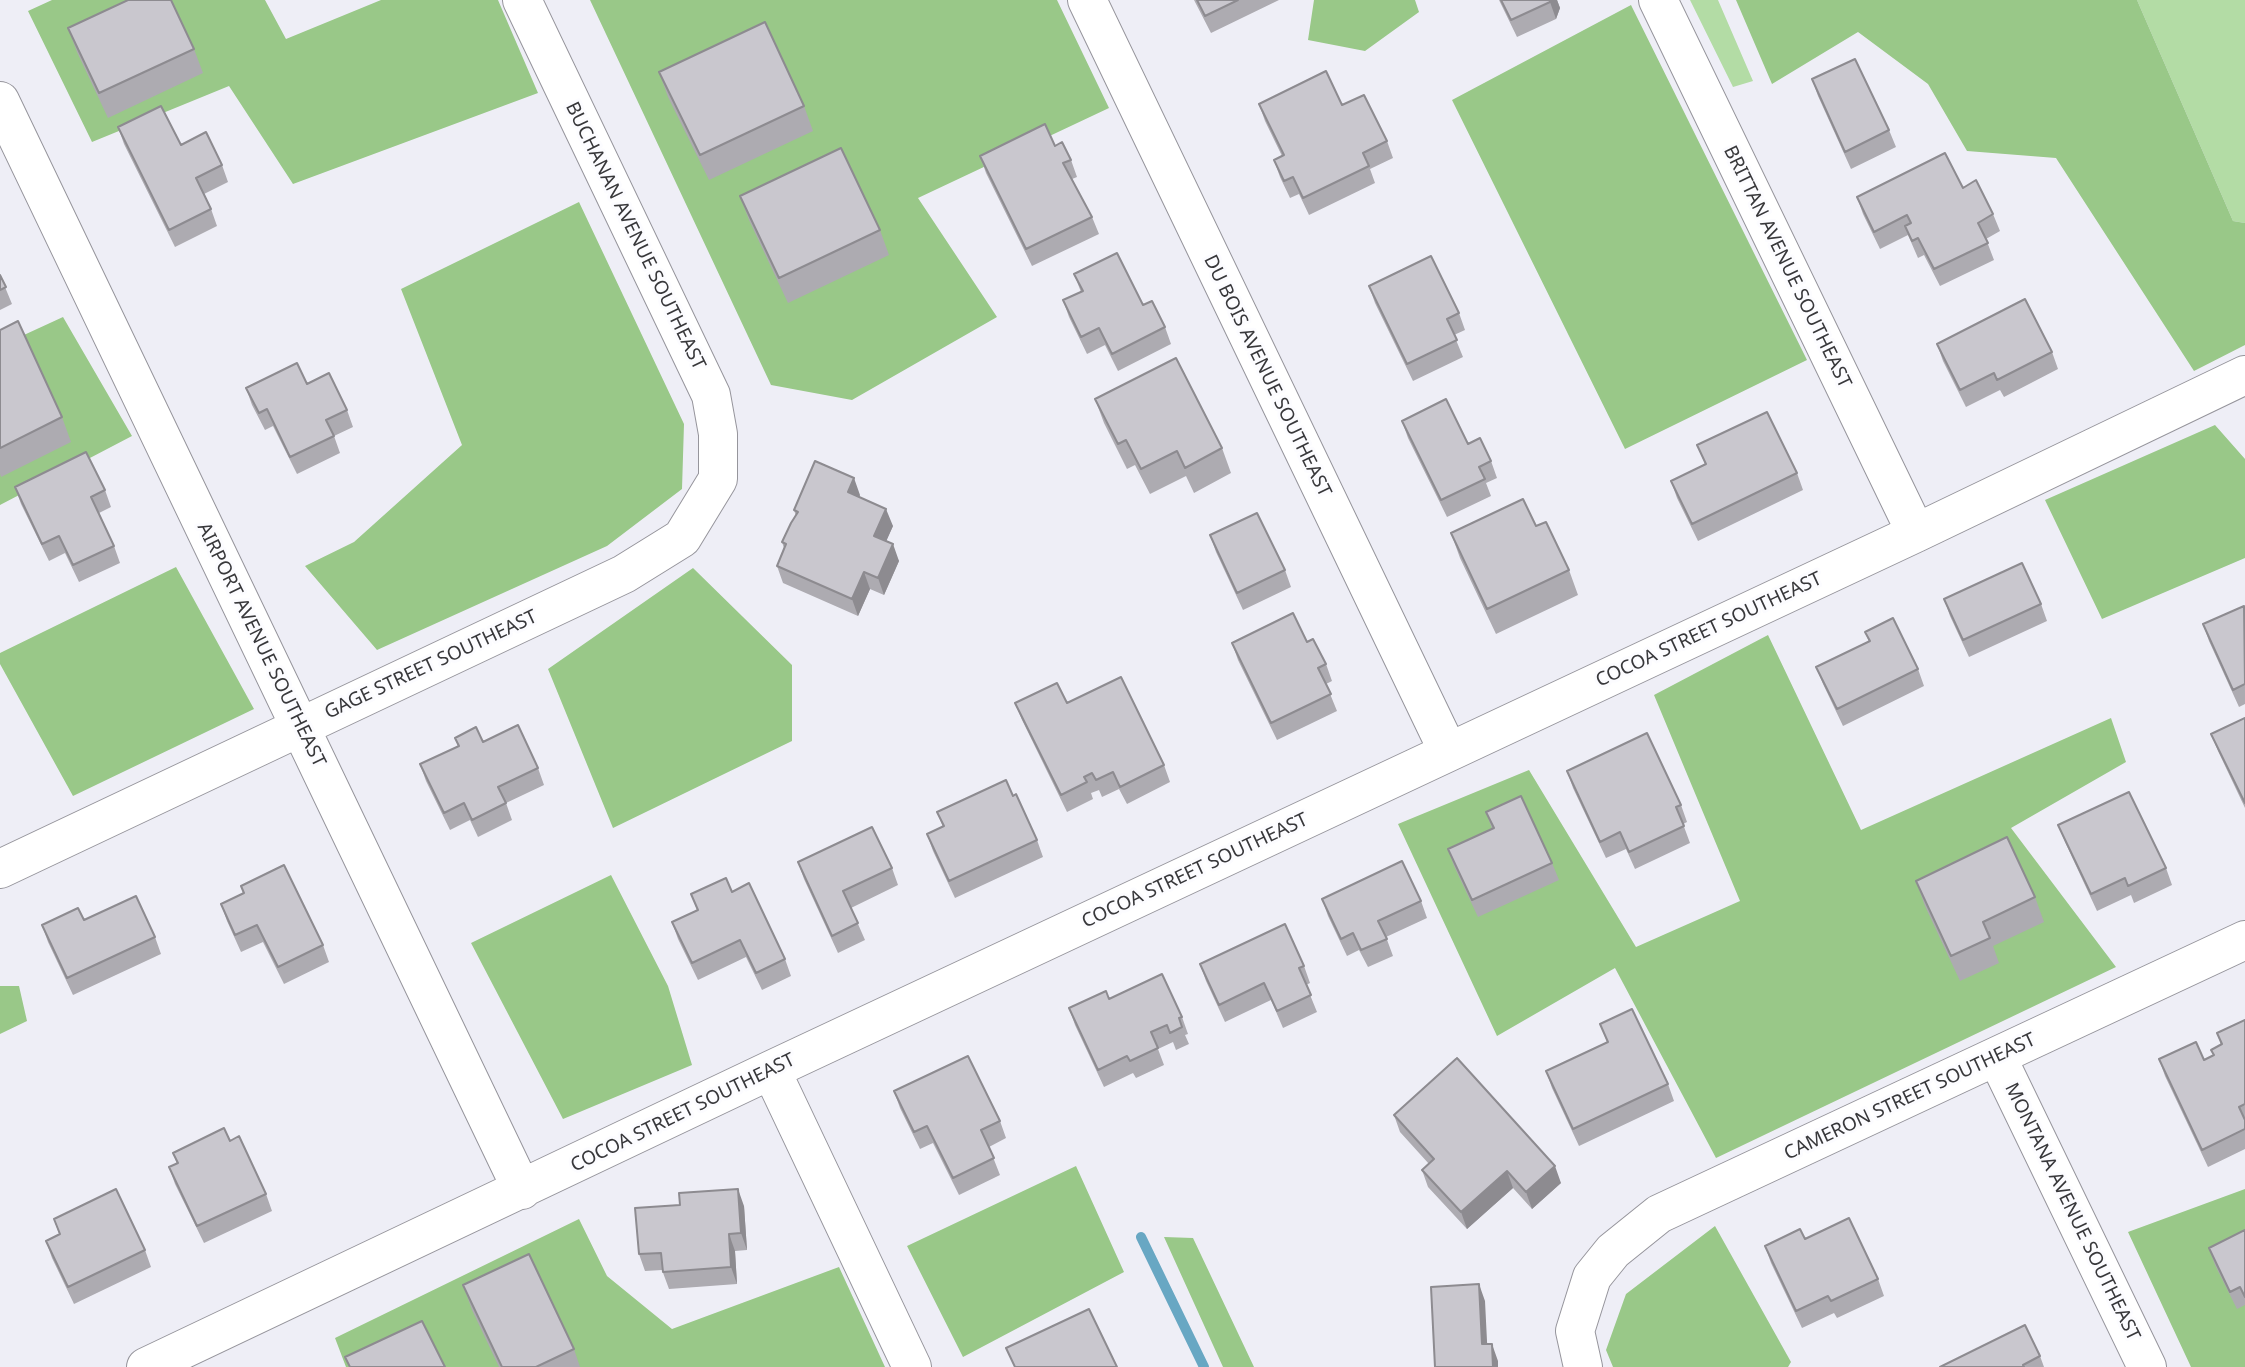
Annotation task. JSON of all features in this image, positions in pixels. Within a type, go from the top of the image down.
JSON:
[{"type":"street","name":"BUCHANAN AVENUE SOUTHEAST","points":[[522,0],[711,395],[719,435],[718,479]]},
{"type":"street","name":"DU BOIS AVENUE SOUTHEAST","points":[[1087,0],[1448,751]]},
{"type":"street","name":"BRITTAN AVENUE SOUTHEAST","points":[[1658,0],[1916,533]]},
{"type":"street","name":"AIRPORT AVENUE SOUTHEAST","points":[[0,101],[522,1190]]},
{"type":"street","name":"COCOA STREET SOUTHEAST","points":[[146,1367],[1448,751],[2243,381]]},
{"type":"street","name":"GAGE STREET SOUTHEAST","points":[[0,869],[624,575],[682,538],[718,479]]},
{"type":"street","name":"CAMERON STREET SOUTHEAST","points":[[1583,1367],[1575,1331],[1592,1277],[1613,1251],[1659,1214],[2245,940]]},
{"type":"street","name":"MONTANA AVENUE SOUTHEAST","points":[[1997,1057],[2147,1367]]},
{"type":"street","points":[[771,1070],[912,1367]]},
{"type":"green space","points":[[52,0],[265,0],[286,39],[381,0],[498,0],[538,93],[293,184],[229,86],[92,142],[28,11]]},
{"type":"green space","points":[[590,0],[1057,0],[1109,108],[918,198],[997,317],[852,400],[771,385]]},
{"type":"green space","points":[[1314,0],[1415,0],[1419,12],[1365,51],[1308,40]]},
{"type":"green space","points":[[1690,0],[1718,0],[1753,81],[1733,87]]},
{"type":"green space","points":[[1736,0],[2137,0],[2233,221],[2245,223],[2245,345],[2194,371],[2056,158],[1967,151],[1928,84],[1858,32],[1772,84]]},
{"type":"green space","points":[[2137,0],[2245,0],[2245,223],[2233,221]]},
{"type":"green space","points":[[1631,5],[1807,360],[1625,449],[1452,100]]},
{"type":"green space","points":[[579,202],[684,424],[682,489],[607,546],[377,650],[305,566],[354,542],[462,445],[401,289]]},
{"type":"green space","points":[[63,317],[132,436],[0,505],[0,346]]},
{"type":"green space","points":[[2215,425],[2245,459],[2245,558],[2102,619],[2045,500]]},
{"type":"green space","points":[[176,567],[254,709],[73,796],[0,664],[0,653]]},
{"type":"green space","points":[[693,568],[792,665],[792,741],[613,828],[548,669]]},
{"type":"green space","points":[[1768,635],[1861,830],[2111,718],[2126,762],[2011,828],[2116,967],[1716,1158],[1615,968],[1497,1036],[1398,824],[1529,770],[1636,947],[1740,901],[1654,695]]},
{"type":"green space","points":[[611,875],[668,986],[692,1065],[563,1119],[471,943]]},
{"type":"green space","points":[[0,986],[19,986],[27,1021],[0,1034]]},
{"type":"green space","points":[[1076,1166],[1124,1272],[963,1357],[907,1246]]},
{"type":"green space","points":[[2245,1189],[2245,1367],[2191,1367],[2128,1232]]},
{"type":"green space","points":[[579,1219],[607,1276],[672,1329],[839,1267],[885,1367],[346,1367],[335,1338]]},
{"type":"green space","points":[[1715,1226],[1791,1362],[1788,1367],[1613,1367],[1606,1350],[1626,1294]]},
{"type":"green space","points":[[1164,1237],[1193,1238],[1254,1367],[1223,1367]]},
{"type":"building","points":[[128,0],[171,0],[194,49],[99,93],[68,28]]},
{"type":"building","points":[[1197,0],[1238,0],[1205,16]]},
{"type":"building","points":[[1501,0],[1550,0],[1550,2],[1511,20]]},
{"type":"building","points":[[765,22],[804,106],[700,155],[659,72]]},
{"type":"building","points":[[1855,59],[1889,130],[1845,152],[1812,79]]},
{"type":"building","points":[[1326,71],[1342,105],[1364,95],[1387,141],[1363,153],[1369,166],[1303,198],[1293,177],[1284,181],[1274,160],[1284,155],[1259,104]]},
{"type":"building","points":[[161,106],[181,145],[206,132],[222,165],[196,178],[211,209],[169,230],[118,127]]},
{"type":"building","points":[[1045,124],[1055,146],[1062,142],[1071,160],[1063,163],[1092,217],[1026,249],[980,156]]},
{"type":"building","points":[[841,148],[880,230],[779,278],[740,196]]},
{"type":"building","points":[[1945,153],[1963,188],[1976,180],[1993,214],[1978,223],[1988,243],[1934,269],[1918,238],[1912,241],[1905,226],[1911,223],[1907,215],[1874,232],[1857,197]]},
{"type":"building","points":[[1117,253],[1143,305],[1152,301],[1165,327],[1112,354],[1099,328],[1081,337],[1063,300],[1083,291],[1074,274]]},
{"type":"building","points":[[1431,256],[1459,313],[1447,319],[1457,340],[1407,364],[1369,286]]},
{"type":"building","points":[[0,275],[6,287],[0,290]]},
{"type":"building","points":[[2025,299],[2052,352],[1997,380],[1994,373],[1960,390],[1937,344]]},
{"type":"building","points":[[18,321],[62,417],[0,448],[0,330]]},
{"type":"building","points":[[1176,358],[1222,448],[1185,468],[1177,451],[1141,469],[1126,440],[1118,444],[1095,399]]},
{"type":"building","points":[[297,363],[307,384],[329,373],[347,410],[326,420],[334,436],[290,457],[267,409],[259,413],[246,388]]},
{"type":"building","points":[[1446,399],[1468,444],[1480,438],[1491,461],[1479,467],[1485,479],[1441,500],[1402,421]]},
{"type":"building","points":[[1767,412],[1797,473],[1692,524],[1671,481],[1706,464],[1697,445]]},
{"type":"building","points":[[86,452],[105,490],[91,497],[114,546],[73,565],[59,536],[42,544],[15,487]]},
{"type":"building","points":[[815,461],[854,478],[848,492],[886,509],[874,536],[893,544],[878,578],[864,572],[852,599],[777,566],[786,544],[782,542],[798,512],[794,510]]},
{"type":"building","points":[[1523,499],[1536,526],[1546,522],[1569,570],[1487,609],[1451,533]]},
{"type":"building","points":[[1257,513],[1285,570],[1237,593],[1210,535]]},
{"type":"building","points":[[2022,563],[2041,604],[1963,640],[1944,599]]},
{"type":"building","points":[[2244,606],[2245,684],[2233,690],[2203,624]]},
{"type":"building","points":[[1293,613],[1307,642],[1313,639],[1326,664],[1318,668],[1331,694],[1271,723],[1232,643]]},
{"type":"building","points":[[1893,618],[1918,669],[1837,709],[1816,667],[1870,641],[1865,632]]},
{"type":"building","points":[[1121,677],[1164,765],[1120,787],[1113,772],[1096,780],[1092,773],[1084,777],[1087,782],[1061,795],[1015,703],[1057,683],[1067,703]]},
{"type":"building","points":[[2245,718],[2245,803],[2211,734]]},
{"type":"building","points":[[518,725],[538,768],[498,787],[506,803],[472,820],[464,803],[444,813],[420,764],[459,746],[455,738],[476,727],[483,742]]},
{"type":"building","points":[[1647,733],[1681,805],[1676,807],[1684,826],[1629,852],[1620,832],[1600,842],[1567,771]]},
{"type":"building","points":[[1006,780],[1013,796],[1016,794],[1037,840],[949,881],[927,834],[944,826],[937,812]]},
{"type":"building","points":[[2129,792],[2166,868],[2128,886],[2125,878],[2091,894],[2058,825]]},
{"type":"building","points":[[1521,796],[1552,863],[1472,900],[1448,849],[1494,828],[1486,812]]},
{"type":"building","points":[[872,827],[892,868],[843,891],[858,923],[832,936],[798,862]]},
{"type":"building","points":[[2007,837],[2035,897],[1983,922],[1990,938],[1951,956],[1916,881]]},
{"type":"building","points":[[1402,861],[1421,901],[1378,921],[1387,939],[1361,950],[1353,933],[1341,939],[1322,899]]},
{"type":"building","points":[[284,865],[323,945],[278,967],[257,925],[235,935],[221,904],[244,893],[241,886]]},
{"type":"building","points":[[726,878],[732,892],[749,883],[785,959],[756,973],[740,940],[692,963],[672,922],[698,910],[691,894]]},
{"type":"building","points":[[136,896],[155,937],[67,978],[42,925],[78,908],[84,920]]},
{"type":"building","points":[[1285,924],[1304,966],[1299,968],[1311,995],[1277,1011],[1264,983],[1219,1005],[1200,964]]},
{"type":"building","points":[[1162,974],[1182,1017],[1179,1018],[1182,1027],[1170,1033],[1167,1025],[1151,1032],[1158,1048],[1130,1061],[1127,1056],[1098,1070],[1069,1008],[1106,991],[1109,999]]},
{"type":"building","points":[[1632,1009],[1668,1084],[1573,1129],[1546,1071],[1608,1042],[1600,1024]]},
{"type":"building","points":[[2245,1020],[2245,1104],[2239,1107],[2245,1120],[2245,1129],[2202,1150],[2159,1059],[2196,1042],[2204,1060],[2214,1055],[2211,1050],[2222,1044],[2217,1033]]},
{"type":"building","points":[[968,1056],[1000,1121],[981,1130],[994,1158],[953,1178],[927,1126],[914,1132],[894,1091]]},
{"type":"building","points":[[1457,1058],[1555,1166],[1526,1192],[1507,1171],[1461,1212],[1422,1170],[1434,1159],[1394,1115]]},
{"type":"building","points":[[224,1128],[230,1141],[239,1136],[266,1194],[197,1226],[169,1167],[178,1163],[173,1153]]},
{"type":"building","points":[[116,1189],[145,1250],[68,1287],[46,1241],[60,1234],[54,1219]]},
{"type":"building","points":[[738,1189],[741,1233],[729,1234],[731,1267],[663,1272],[661,1253],[639,1254],[635,1208],[680,1205],[679,1193]]},
{"type":"building","points":[[1849,1218],[1878,1279],[1831,1301],[1828,1296],[1796,1311],[1765,1246],[1800,1229],[1805,1239]]},
{"type":"building","points":[[2245,1230],[2245,1297],[2240,1287],[2230,1292],[2209,1248]]},
{"type":"building","points":[[529,1254],[574,1349],[536,1367],[502,1367],[463,1285]]},
{"type":"building","points":[[1479,1284],[1482,1344],[1492,1344],[1493,1367],[1435,1367],[1431,1287]]},
{"type":"building","points":[[1089,1309],[1117,1367],[1015,1367],[1006,1348]]},
{"type":"building","points":[[422,1321],[445,1367],[350,1367],[345,1357]]},
{"type":"building","points":[[2025,1325],[2040,1356],[2023,1365],[2024,1367],[1940,1367]]},
{"type":"waterway","points":[[1141,1237],[1204,1367]]}]
